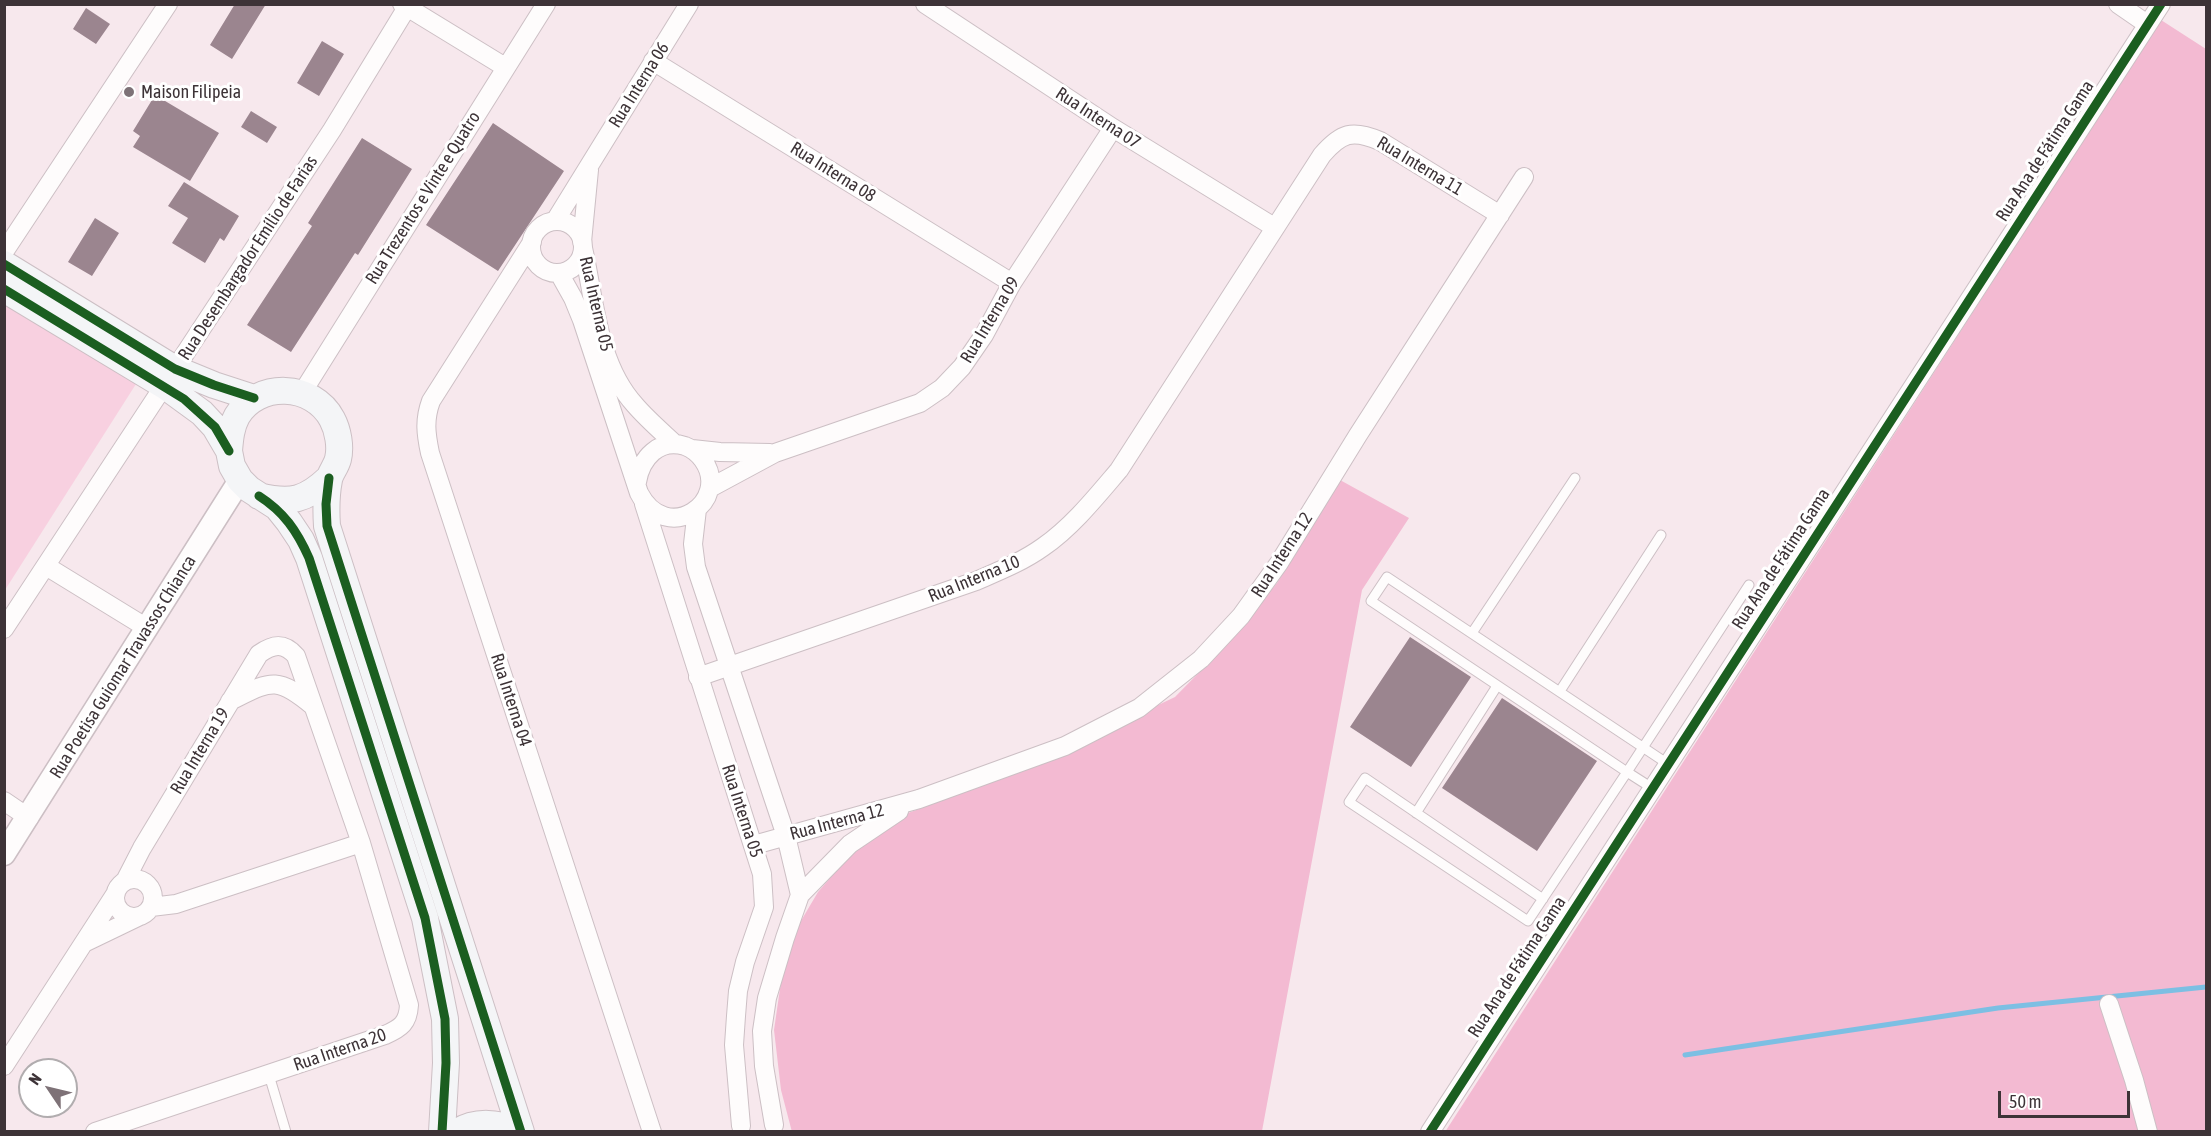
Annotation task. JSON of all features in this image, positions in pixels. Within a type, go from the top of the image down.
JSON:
[{"type":"main road","points":[[4,264],[170,378],[215,426],[229,451]]},
{"type":"main road","points":[[4,289],[170,378],[214,385],[254,398]]},
{"type":"main road","points":[[442,1131],[446,1063],[445,1019],[425,918],[309,558],[290,522],[277,507],[250,488],[232,466],[229,451],[230,432],[238,415],[254,398],[267,393],[284,390],[302,393],[320,403],[332,419],[339,438],[338,459],[329,478],[326,504],[327,526],[521,1131]]},
{"type":"main road","points":[[250,488],[278,501],[297,500],[315,491],[329,478]]},
{"type":"main road","points":[[457,1131],[469,1125],[482,1123],[503,1125],[521,1131]]},
{"type":"street","points":[[4,252],[168,4]]},
{"type":"street","name":"Rua Trezentos e Vinte e Quatro","points":[[302,393],[546,4]]},
{"type":"street","name":"Rua Interna 06","points":[[555,221],[689,4]]},
{"type":"street","name":"Rua Interna 07","points":[[925,4],[1113,128],[1274,227]]},
{"type":"street","points":[[2118,4],[2147,24]]},
{"type":"street","name":"Rua Ana de Fátima Gama","points":[[1430,1131],[2161,4]]},
{"type":"street","points":[[406,5],[505,67]]},
{"type":"street","name":"Rua Desembargador Emílio de Farias","points":[[4,629],[332,129],[406,5]]},
{"type":"street","name":"Rua Interna 08","points":[[653,60],[1012,283]]},
{"type":"street","name":"Rua Interna 09","points":[[710,488],[775,453],[921,403],[942,388],[962,367],[984,335],[1012,283],[1113,128]]},
{"type":"street","name":"Rua Interna 11","points":[[1274,227],[1322,155],[1333,143],[1341,137],[1363,133],[1500,214]]},
{"type":"street","name":"Rua Interna 06","points":[[583,245],[589,165]]},
{"type":"street","name":"Rua Interna 12","points":[[754,845],[919,799],[996,773],[1065,746],[1139,708],[1201,659],[1241,616],[1279,563],[1358,435],[1524,177]]},
{"type":"street","points":[[507,283],[571,269],[580,260],[583,245],[575,229],[566,223],[555,221],[545,224],[537,231],[532,242],[532,254],[538,264],[554,272]]},
{"type":"street","name":"Rua Interna 10","points":[[698,677],[976,581],[1011,566],[1044,547],[1092,502],[1119,470],[1274,227]]},
{"type":"street","name":"Rua Interna 04","points":[[532,242],[431,401],[425,431],[434,465],[652,1131]]},
{"type":"street","name":"Rua Interna 05","points":[[583,245],[602,343],[618,381],[634,404],[683,447]]},
{"type":"street","name":"Rua Interna 05","points":[[554,272],[573,298],[582,320],[637,482]]},
{"type":"street","points":[[663,446],[683,447],[699,454],[706,464],[710,476],[710,488],[705,500],[697,509],[675,518],[664,517],[653,512],[644,504],[637,482],[639,470],[644,459],[652,451],[663,446]]},
{"type":"street","name":"Rua Interna 09","points":[[683,447],[720,452],[775,453]]},
{"type":"street","name":"Rua Poetisa Guiomar Travassos Chianca","points":[[4,854],[147,628],[250,488]]},
{"type":"street","name":"Rua Interna 05","points":[[644,504],[762,874],[764,907],[745,962],[738,991],[734,1045],[738,1129]]},
{"type":"street","name":"Rua Interna 05","points":[[697,509],[693,544],[696,567],[786,836],[800,895]]},
{"type":"street","points":[[46,566],[147,628]]},
{"type":"street","name":"Rua Interna 20","points":[[95,1131],[385,1035],[399,1029],[405,1023],[408,1015],[408,1005],[361,843],[296,656],[280,645],[271,646],[259,654]]},
{"type":"street","name":"Rua Interna 19","points":[[4,1066],[120,887],[259,654]]},
{"type":"street","points":[[230,701],[260,686],[276,683],[292,688],[313,706]]},
{"type":"street","name":"Rua Interna 12","points":[[800,895],[850,844],[919,799]]},
{"type":"street","points":[[4,801],[28,818]]},
{"type":"street","points":[[83,943],[147,899],[176,904],[361,843]]},
{"type":"street","points":[[142,848],[147,899],[134,917],[121,912],[115,900],[120,887],[134,879],[147,899]]},
{"type":"street","points":[[777,1128],[764,1065],[762,1031],[768,998],[800,895]]},
{"type":"street","points":[[2109,1004],[2148,1131]]},
{"type":"street","points":[[738,1129],[758,1121],[777,1128]]},
{"type":"lane","points":[[1472,633],[1575,478]]},
{"type":"lane","points":[[1560,692],[1661,535]]},
{"type":"lane","points":[[1652,788],[1371,601],[1387,577],[1668,764]]},
{"type":"lane","points":[[1543,899],[1365,778],[1349,802],[1528,921],[1543,899],[1627,772],[1644,748],[1749,585]]},
{"type":"lane","points":[[1416,813],[1497,686]]},
{"type":"lane","points":[[269,1075],[286,1131]]},
{"type":"shaded area","points":[[2161,20],[2206,49],[2206,1131],[1445,1132]]},
{"type":"shaded area","points":[[5,304],[136,384],[5,590]]},
{"type":"shaded area","points":[[1340,480],[1409,518],[1362,590],[1262,1131],[792,1132],[781,1090],[774,1030],[782,975],[795,931],[818,892],[858,846],[897,817],[1009,776],[1175,697],[1227,644],[1277,583]]},
{"type":"building","points":[[235,4],[266,4],[232,59],[210,45]]},
{"type":"building","points":[[86,8],[110,24],[96,44],[73,29]]},
{"type":"building","points":[[322,41],[344,54],[319,96],[297,83]]},
{"type":"building","points":[[155,95],[219,133],[190,181],[133,147],[140,136],[133,131]]},
{"type":"building","points":[[251,111],[277,127],[267,143],[241,127]]},
{"type":"building","points":[[493,123],[564,171],[498,271],[426,225]]},
{"type":"building","points":[[362,138],[412,169],[358,255],[355,253],[291,352],[247,325],[312,226],[308,223]]},
{"type":"building","points":[[184,182],[239,216],[224,241],[220,238],[205,263],[172,243],[188,218],[168,206]]},
{"type":"building","points":[[95,218],[119,233],[92,276],[68,262]]},
{"type":"building","points":[[1410,637],[1471,677],[1411,767],[1350,727]]},
{"type":"building","points":[[1502,698],[1597,761],[1537,851],[1442,788]]},
{"type":"waterway","points":[[1685,1055],[1998,1008],[2206,987]]},
{"type":"cycle path","points":[[1430,1132],[2161,4]]},
{"type":"cycle path","points":[[4,264],[175,369],[254,398]]},
{"type":"cycle path","points":[[4,289],[184,399],[215,427],[229,451]]},
{"type":"cycle path","points":[[329,478],[326,504],[327,526],[521,1132]]},
{"type":"cycle path","points":[[259,496],[289,523],[309,558],[425,918],[445,1019],[446,1063],[442,1132]]},
{"type":"place","name":"Maison Filipeia","points":[[129,92]]}]
